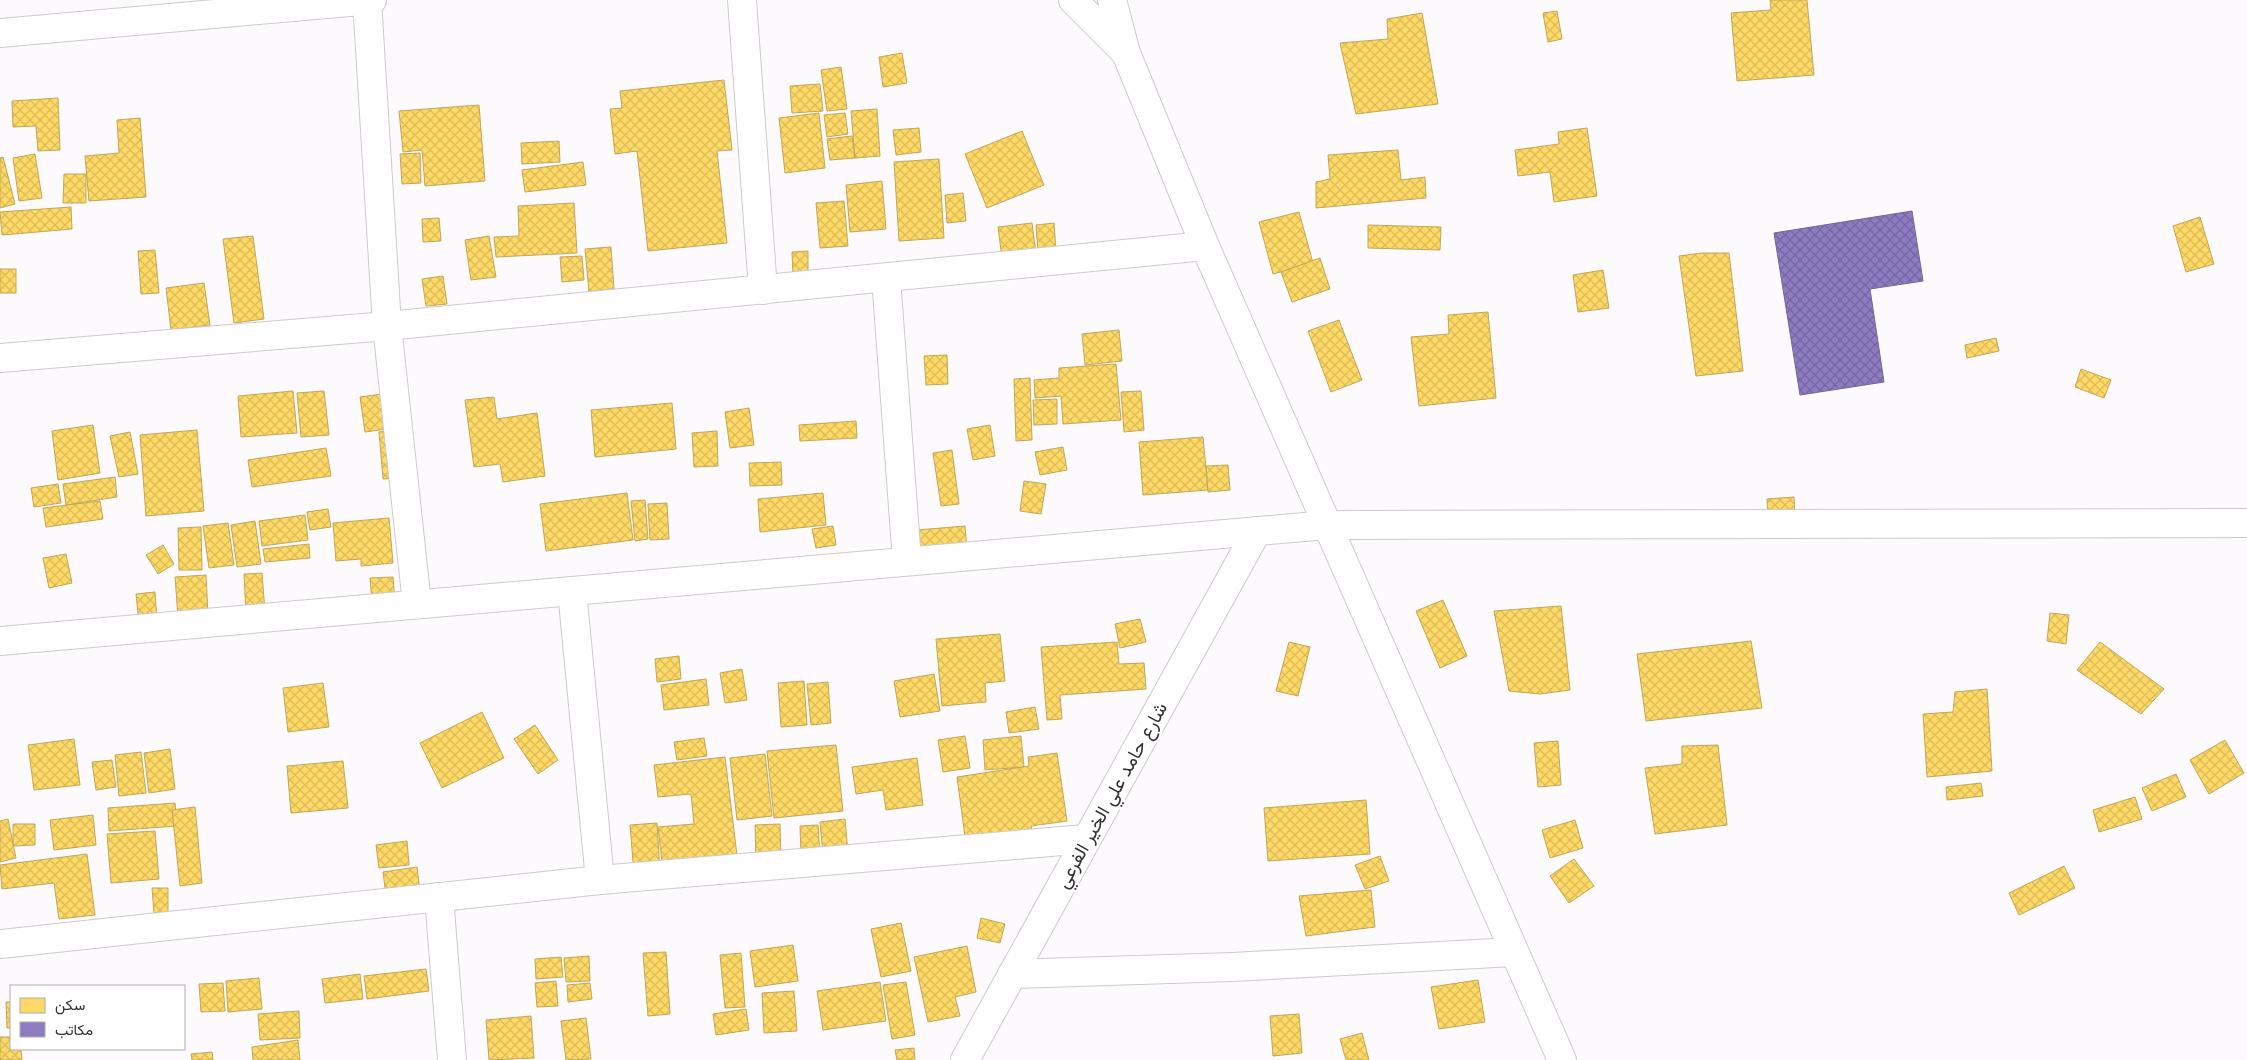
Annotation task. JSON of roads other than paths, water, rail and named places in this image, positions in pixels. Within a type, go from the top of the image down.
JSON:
[{"type":"street","points":[[367,0],[387,326],[417,604]]},
{"type":"street","points":[[0,33],[267,4],[372,0]]},
{"type":"street","points":[[742,0],[763,290]]},
{"type":"street","points":[[1073,0],[1126,54]]},
{"type":"street","points":[[1112,0],[1126,54],[1205,246],[1562,1060]]},
{"type":"street","points":[[0,358],[387,326],[1205,246]]},
{"type":"street","points":[[886,278],[908,561]]},
{"type":"street","points":[[0,641],[1327,525],[2247,523]]},
{"type":"street","name":"شارع حامد علي الخير الفرعي","points":[[964,1060],[1257,531]]},
{"type":"street","points":[[572,591],[600,880]]},
{"type":"street","points":[[0,944],[600,880],[1086,839]]},
{"type":"street","points":[[439,897],[452,1060]]},
{"type":"street","points":[[1012,974],[1232,967],[1514,952]]}]
